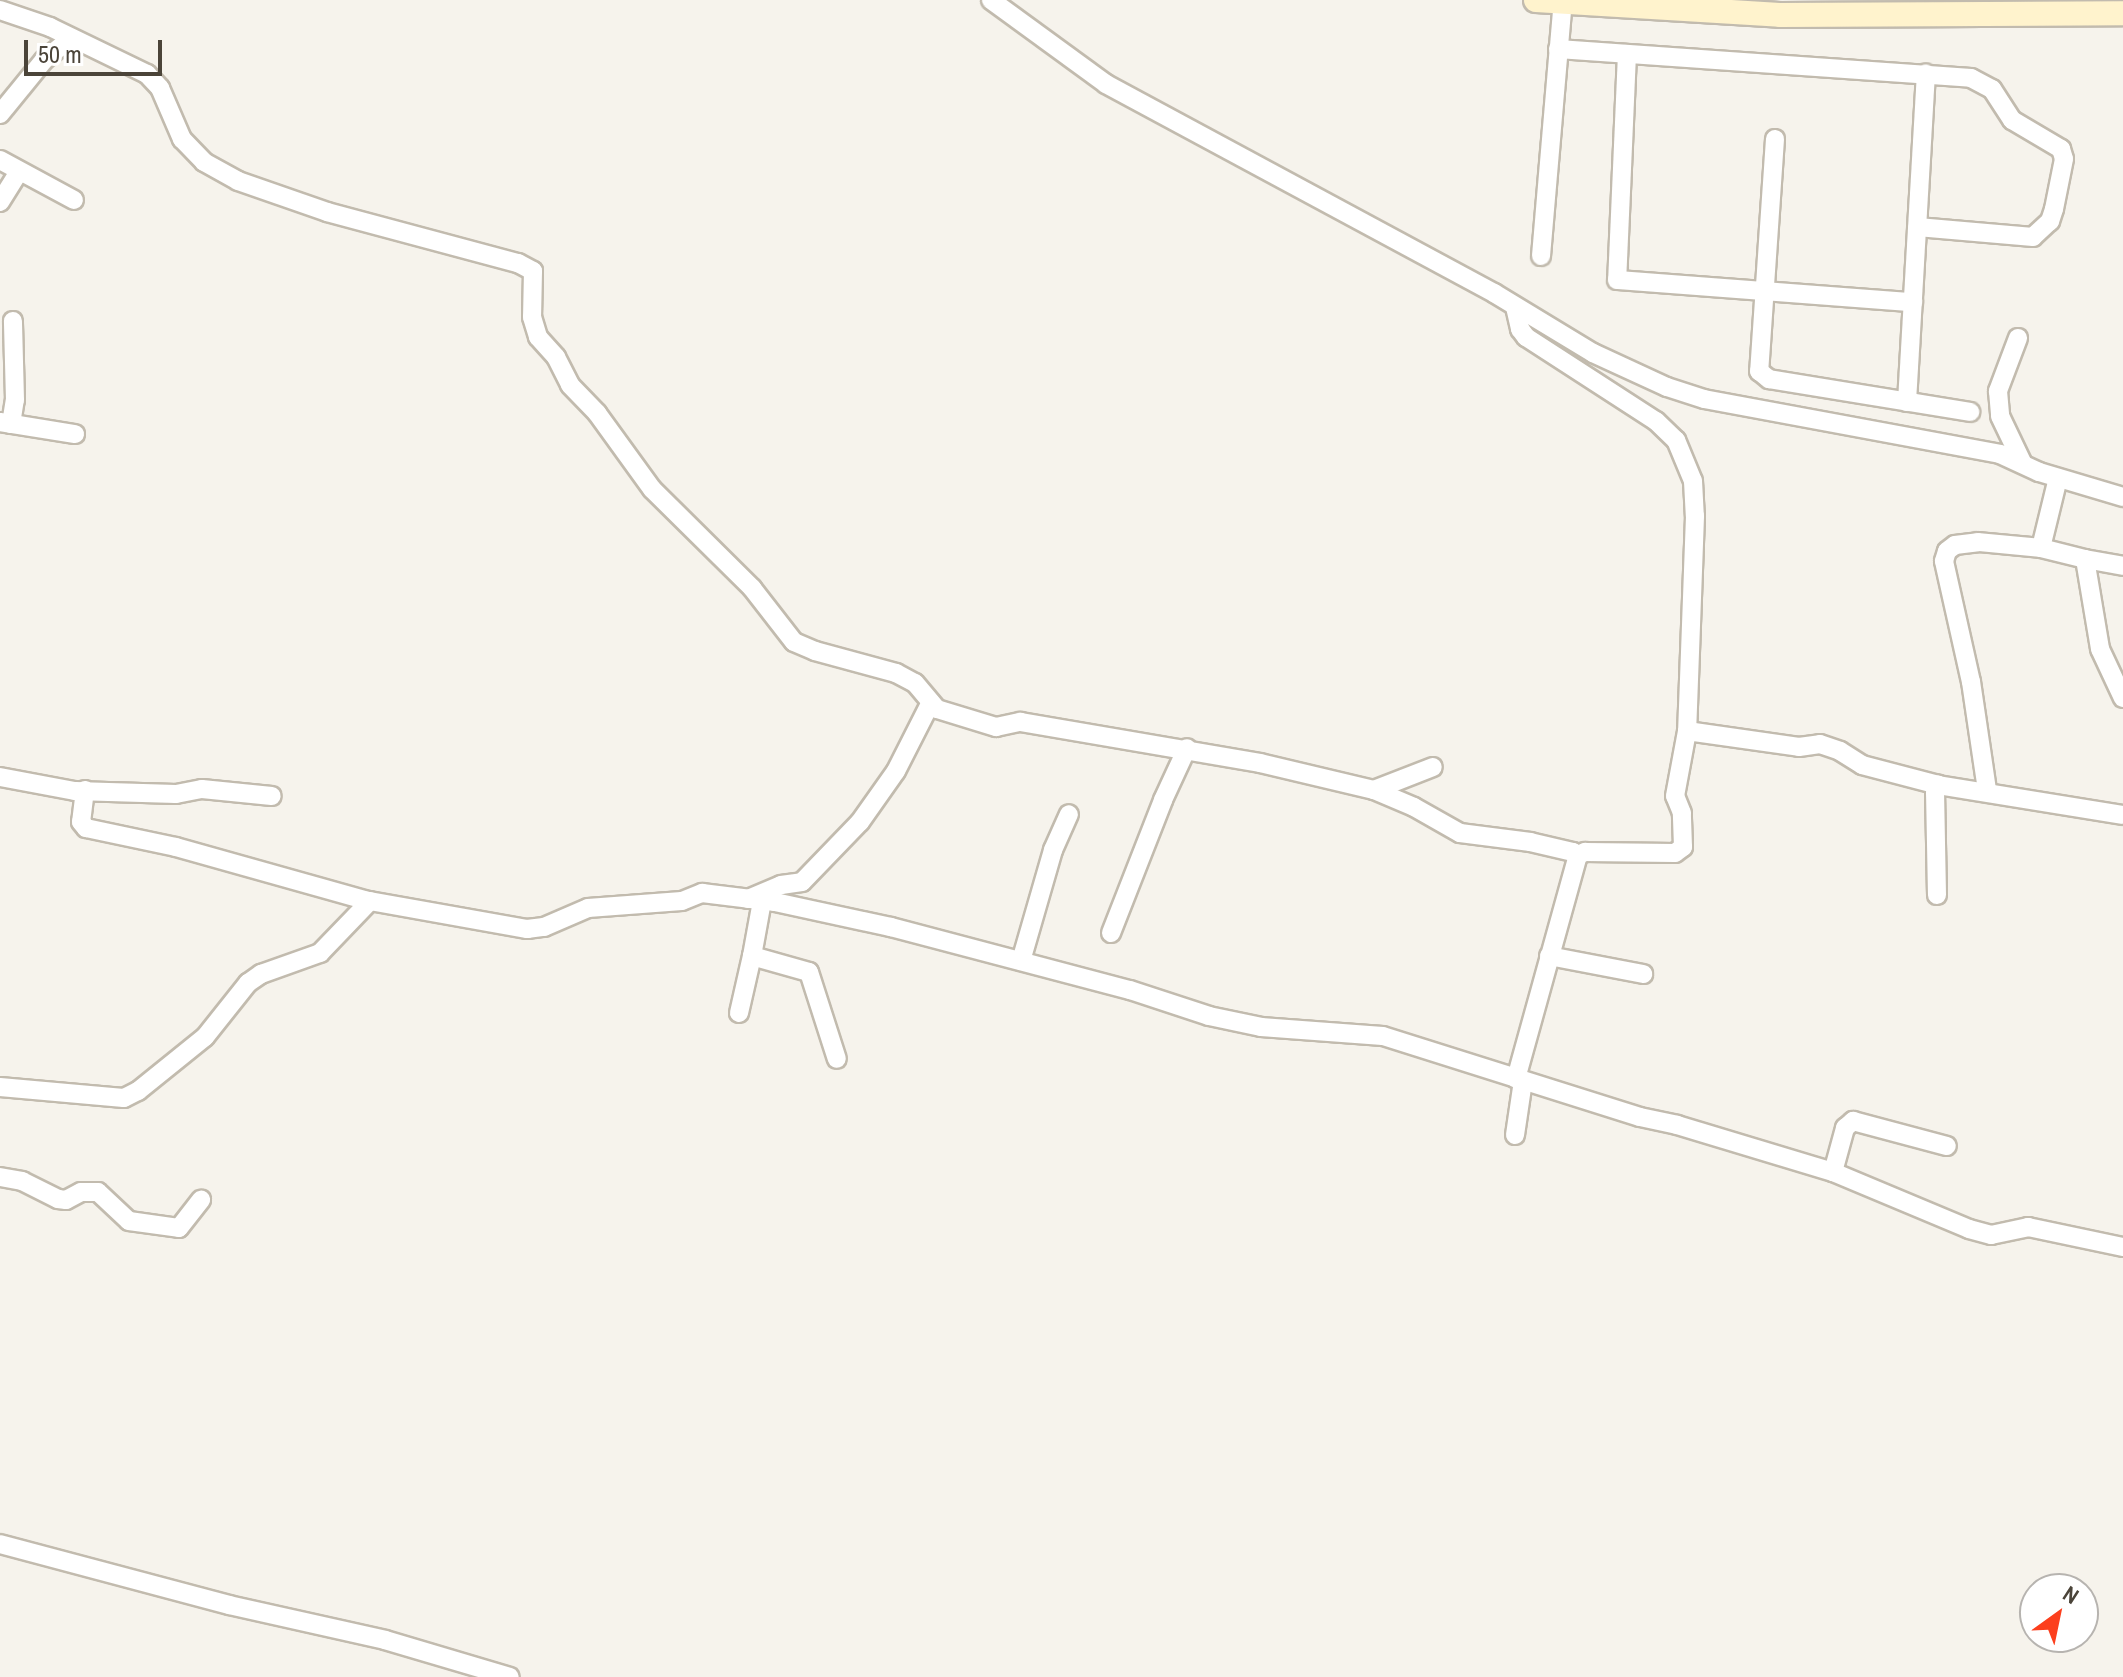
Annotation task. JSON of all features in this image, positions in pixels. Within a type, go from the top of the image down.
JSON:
[{"type":"main road","points":[[1536,0],[1780,15],[2123,13]]},
{"type":"street","points":[[991,0],[1106,84],[1515,307],[1593,353],[1667,387],[1704,399],[2000,454],[2058,478],[2123,497]]},
{"type":"street","points":[[1541,256],[1562,1]]},
{"type":"street","points":[[0,10],[50,27],[157,82],[182,139],[204,162],[238,181],[327,212],[518,263],[533,271],[532,317],[538,337],[652,489],[752,588],[794,642],[815,651],[896,673],[915,683],[937,709],[996,727],[1020,722],[1187,748],[1374,790],[1414,807],[1460,833],[1530,842],[1578,855],[1585,852],[1675,853],[1683,847],[1682,813],[1675,796],[1687,731],[1695,516],[1693,481],[1676,440],[1656,421],[1526,337],[1520,329],[1515,307]]},
{"type":"street","points":[[0,114],[44,60],[71,38]]},
{"type":"street","points":[[1558,49],[1979,79],[1992,89],[2006,115],[2056,145],[2064,159],[2052,216],[2033,237],[1917,227]]},
{"type":"street","points":[[1627,54],[1617,280],[1913,302]]},
{"type":"street","points":[[1907,402],[1926,74]]},
{"type":"street","points":[[1775,139],[1759,371],[1763,376],[1970,412]]},
{"type":"street","points":[[0,160],[74,200]]},
{"type":"street","points":[[0,202],[19,171]]},
{"type":"street","points":[[13,321],[15,400],[6,423],[75,434]]},
{"type":"street","points":[[2018,338],[1998,391],[2000,416],[2023,464]]},
{"type":"street","points":[[2041,548],[2058,478]]},
{"type":"street","points":[[1987,790],[1971,682],[1944,561],[1947,551],[1955,545],[1978,542],[2041,548],[2123,566]]},
{"type":"street","points":[[2085,559],[2100,649],[2123,698]]},
{"type":"street","points":[[755,900],[781,885],[802,882],[860,822],[896,771],[931,702]]},
{"type":"street","points":[[1687,731],[1799,747],[1820,744],[1840,751],[1862,765],[1938,785],[1987,790],[2123,815]]},
{"type":"street","points":[[1111,933],[1163,800],[1187,748]]},
{"type":"street","points":[[1374,790],[1433,767]]},
{"type":"street","points":[[0,777],[85,790],[176,794],[202,789],[272,796]]},
{"type":"street","points":[[1937,895],[1935,793],[1938,785]]},
{"type":"street","points":[[85,790],[81,822],[86,828],[176,847],[287,881],[370,901],[527,929],[544,927],[588,908],[682,901],[702,893],[755,900],[891,927],[1130,990],[1209,1016],[1261,1027],[1383,1036],[1519,1080],[1833,1172],[1980,1232],[1991,1235],[2028,1227],[2123,1247]]},
{"type":"street","points":[[1021,961],[1053,850],[1069,814]]},
{"type":"street","points":[[1515,1135],[1519,1080],[1549,956],[1578,855]]},
{"type":"street","points":[[739,1013],[752,956],[755,900]]},
{"type":"street","points":[[0,1087],[124,1098],[138,1091],[205,1037],[248,983],[261,974],[320,953],[370,901]]},
{"type":"street","points":[[752,956],[809,972],[837,1059]]},
{"type":"street","points":[[1549,956],[1643,974]]},
{"type":"street","points":[[1833,1172],[1845,1128],[1853,1121],[1947,1146]]},
{"type":"street","points":[[0,1177],[22,1181],[52,1198],[66,1200],[81,1192],[98,1192],[129,1221],[179,1228],[185,1225],[201,1200]]},
{"type":"street","points":[[0,1544],[229,1605],[385,1640],[510,1677]]}]
